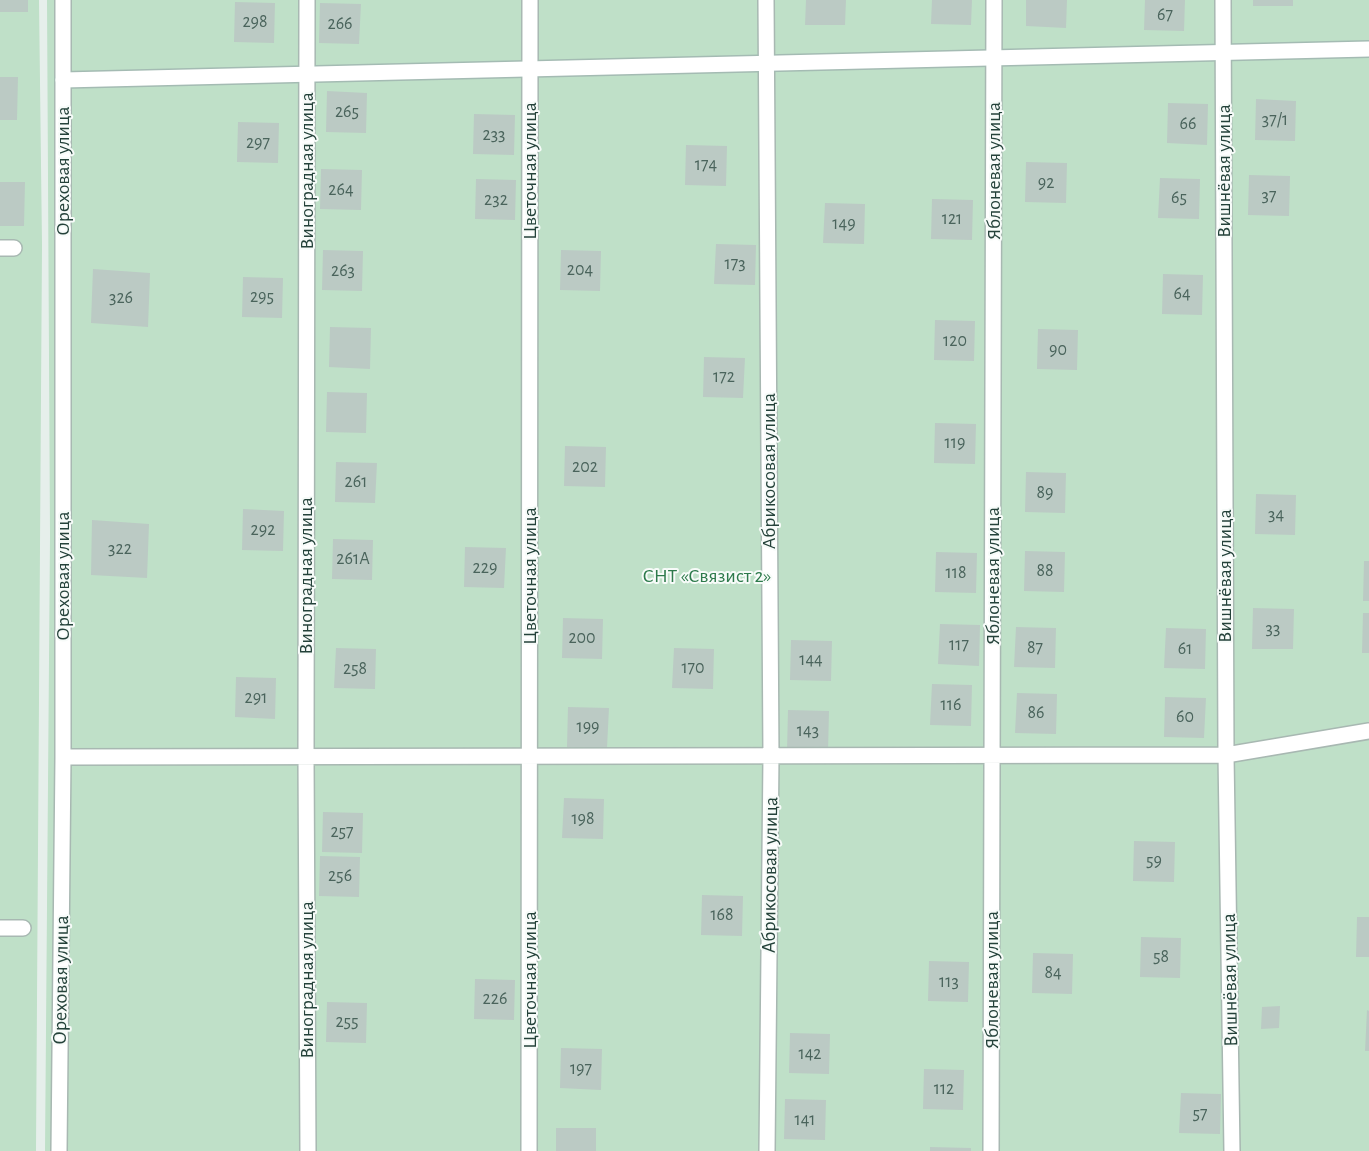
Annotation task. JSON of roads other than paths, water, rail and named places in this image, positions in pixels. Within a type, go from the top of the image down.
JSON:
[{"type":"street","name":"Ореховая улица","points":[[59,1151],[63,757],[63,0]]},
{"type":"street","name":"Виноградная улица","points":[[307,0],[306,757],[308,1151]]},
{"type":"street","name":"Цветочная улица","points":[[529,1151],[530,0]]},
{"type":"street","name":"Абрикосовая улица","points":[[766,0],[771,756],[767,1151]]},
{"type":"street","name":"Яблоневая улица","points":[[992,1151],[994,0]]},
{"type":"street","name":"Вишнёвая улица","points":[[1223,0],[1226,756],[1232,1151]]},
{"type":"street","points":[[63,80],[1369,49]]},
{"type":"street","points":[[63,757],[1226,756],[1369,731]]},
{"type":"street","points":[[0,928],[23,928]]},
{"type":"park label","name":"СНТ «Связист 2»","points":[[707,576]]}]
